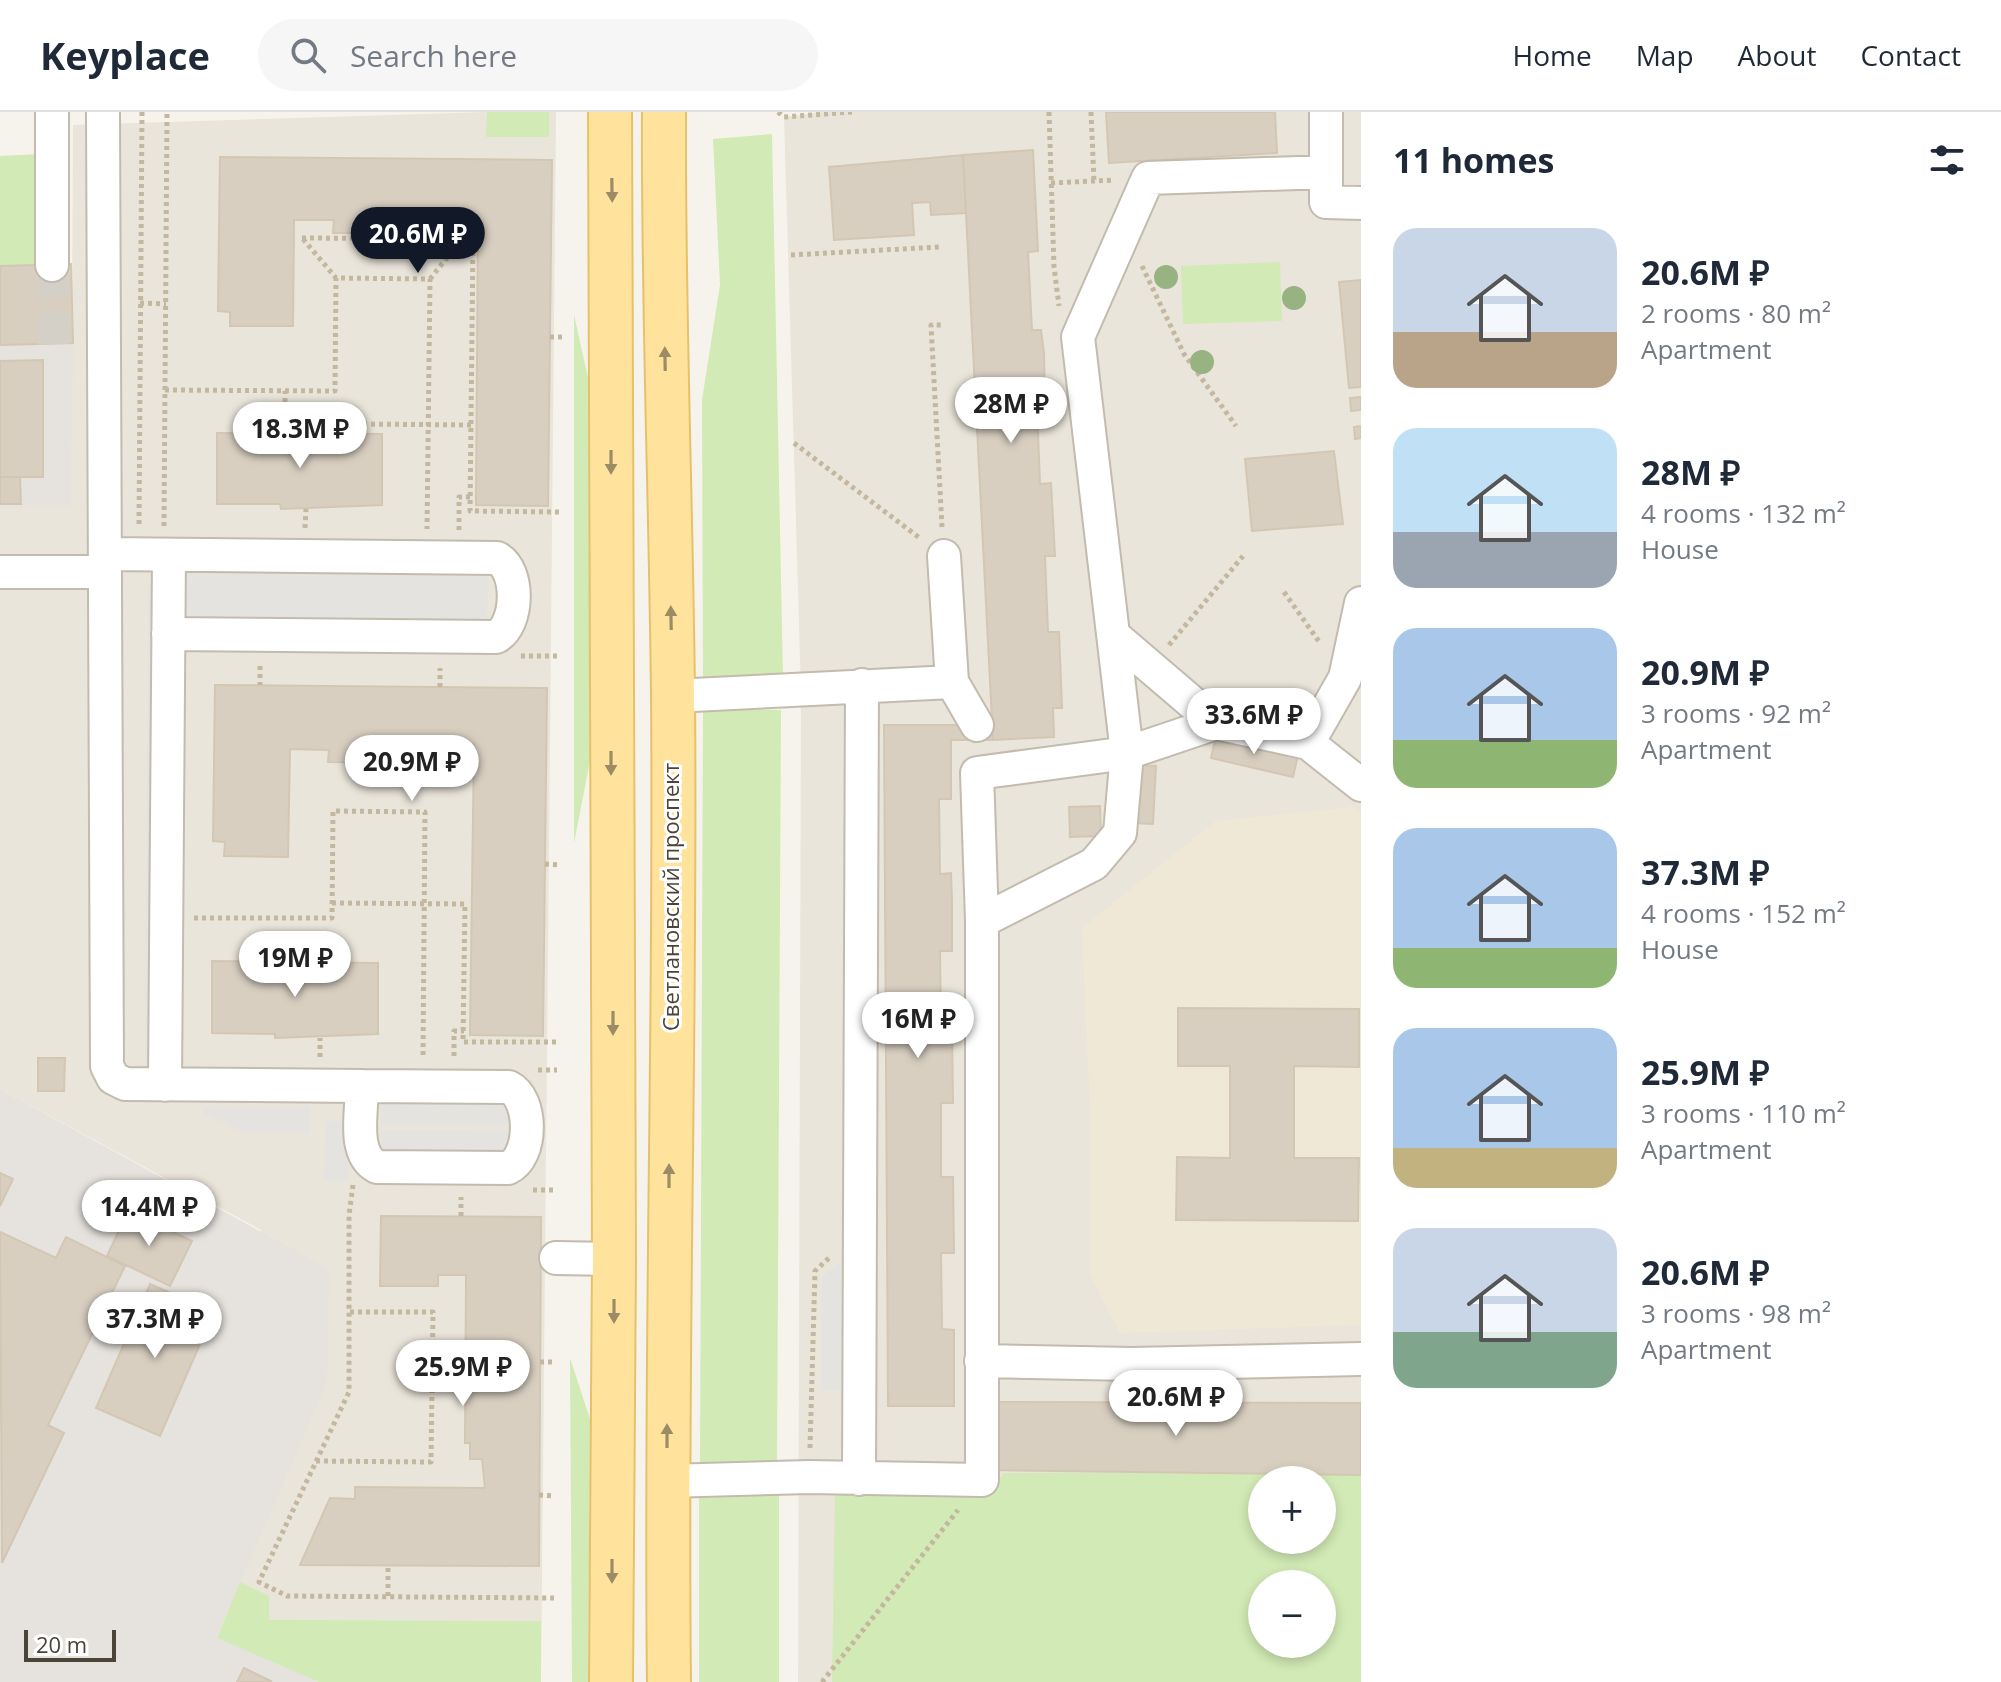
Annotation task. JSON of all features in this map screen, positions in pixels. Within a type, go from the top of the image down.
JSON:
[{"type":"main road","points":[[610,112],[614,1259],[611,1682]]},
{"type":"main road","name":"Светлановский проспект","points":[[664,112],[663,286],[673,696],[667,1481],[669,1682]]},
{"type":"lane","points":[[52,112],[52,265]]},
{"type":"lane","points":[[103,112],[107,1066],[113,1078],[125,1084],[509,1087],[519,1092],[525,1103],[524,1152],[519,1163],[508,1168],[377,1167],[367,1162],[361,1151],[362,1086]]},
{"type":"lane","points":[[1326,112],[1326,202],[1361,203]]},
{"type":"lane","points":[[982,921],[1094,864],[1120,833],[1127,753],[1078,337],[1148,178],[1326,172]]},
{"type":"lane","points":[[165,1085],[166,555]]},
{"type":"lane","points":[[0,572],[166,555],[497,558],[507,563],[512,585],[511,622],[506,632],[496,637],[168,634]]},
{"type":"lane","points":[[667,1481],[809,1477],[982,1480],[982,921],[977,732],[952,682],[944,556]]},
{"type":"lane","points":[[1308,743],[1345,678],[1361,603]]},
{"type":"lane","points":[[1113,635],[1216,723],[1308,743],[1361,785]]},
{"type":"lane","points":[[673,696],[801,692],[862,685],[952,682]]},
{"type":"lane","points":[[859,1479],[862,685]]},
{"type":"lane","points":[[977,773],[1127,753],[1216,723]]},
{"type":"lane","points":[[556,1258],[614,1259]]},
{"type":"lane","points":[[981,1361],[1132,1364],[1361,1359]]},
{"type":"path","points":[[166,555],[167,112]]},
{"type":"path","points":[[778,112],[784,117],[852,112]]},
{"type":"path","points":[[1049,112],[1054,267]]},
{"type":"path","points":[[1091,112],[1094,181]]},
{"type":"path","points":[[1051,183],[1148,178]]},
{"type":"path","points":[[1125,231],[1184,354],[1236,426]]},
{"type":"path","points":[[165,390],[335,391],[336,278],[302,238],[473,239],[470,511],[561,512]]},
{"type":"path","points":[[427,539],[430,279],[462,239]]},
{"type":"path","points":[[791,255],[939,247]]},
{"type":"path","points":[[336,278],[430,279]]},
{"type":"path","points":[[140,303],[166,304]]},
{"type":"path","points":[[944,325],[931,325],[944,556]]},
{"type":"path","points":[[550,337],[562,337]]},
{"type":"path","points":[[285,390],[285,434]]},
{"type":"path","points":[[243,423],[471,425]]},
{"type":"path","points":[[794,443],[944,556]]},
{"type":"path","points":[[459,523],[459,497],[470,497]]},
{"type":"path","points":[[1151,668],[1243,556]]},
{"type":"path","points":[[440,655],[440,687]]},
{"type":"path","points":[[212,918],[332,918],[333,811],[425,812],[423,1069]]},
{"type":"path","points":[[545,864],[559,865]]},
{"type":"path","points":[[332,903],[465,904],[463,1042],[557,1042]]},
{"type":"path","points":[[454,1049],[454,1031],[464,1031]]},
{"type":"path","points":[[461,1189],[461,1216]]},
{"type":"path","points":[[349,1215],[349,1392],[259,1582],[287,1596],[554,1598]]},
{"type":"path","points":[[809,1477],[815,1271],[860,1231]]},
{"type":"path","points":[[316,1461],[431,1462],[433,1312],[349,1312]]},
{"type":"path","points":[[540,1362],[555,1362]]},
{"type":"path","points":[[822,1682],[982,1480]]},
{"type":"path","points":[[539,1495],[554,1496]]},
{"type":"path","points":[[388,1565],[388,1596]]},
{"type":"shaded area","points":[[556,112],[541,1682],[319,1682],[217,1638],[256,1544],[261,1230],[0,1089],[0,507],[71,507],[73,125]]},
{"type":"shaded area","points":[[823,112],[1361,112],[1361,1682],[798,1682],[801,692],[784,117]]},
{"type":"shaded area","points":[[52,265],[73,343],[71,507],[0,507],[0,266]]},
{"type":"shaded area","points":[[186,569],[488,572],[487,624],[186,621]]},
{"type":"shaded area","points":[[148,586],[161,586],[157,1068],[145,1068]]},
{"type":"shaded area","points":[[1352,807],[1361,813],[1361,1325],[1120,1333],[1090,1275],[1090,1110],[1082,928],[1216,821]]},
{"type":"shaded area","points":[[0,1089],[329,1269],[327,1382],[217,1637],[319,1682],[0,1682]]},
{"type":"shaded area","points":[[381,1102],[508,1102],[508,1125],[381,1124]]},
{"type":"shaded area","points":[[203,1107],[310,1107],[310,1133],[243,1132],[203,1113]]},
{"type":"shaded area","points":[[325,1121],[349,1121],[348,1181],[324,1181]]},
{"type":"shaded area","points":[[381,1130],[508,1131],[508,1153],[381,1152]]},
{"type":"shaded area","points":[[869,1238],[868,1390],[821,1390],[822,1277]]},
{"type":"green space","points":[[487,112],[549,112],[549,137],[486,137]]},
{"type":"green space","points":[[772,134],[783,678],[703,681],[702,400],[720,285],[713,139]]},
{"type":"green space","points":[[39,154],[39,265],[0,266],[0,156]]},
{"type":"green space","points":[[1280,262],[1282,321],[1183,324],[1181,266]]},
{"type":"green space","points":[[574,315],[589,382],[591,756],[574,843]]},
{"type":"green space","points":[[703,709],[781,710],[777,1468],[700,1472]]},
{"type":"green space","points":[[570,1358],[590,1419],[588,1682],[572,1682]]},
{"type":"green space","points":[[1336,1471],[1361,1471],[1361,1682],[832,1682],[835,1488],[994,1487],[1004,1473],[1248,1472],[1248,1554],[1336,1554]]},
{"type":"green space","points":[[699,1492],[779,1492],[779,1682],[699,1682]]},
{"type":"green space","points":[[240,1582],[269,1596],[269,1620],[541,1621],[541,1682],[319,1682],[217,1638]]},
{"type":"building","points":[[1106,112],[1275,112],[1277,153],[1109,163]]},
{"type":"building","points":[[1033,150],[1038,251],[1028,252],[1032,330],[1041,330],[1044,353],[1045,406],[1037,407],[1040,484],[1051,483],[1055,556],[1045,556],[1048,632],[1059,632],[1062,708],[1053,708],[1054,737],[993,740],[963,155]]},
{"type":"building","points":[[963,155],[966,213],[931,215],[930,202],[912,203],[914,235],[834,240],[829,167]]},
{"type":"building","points":[[220,157],[552,160],[548,506],[476,505],[478,215],[457,215],[457,228],[398,228],[398,233],[333,233],[334,220],[294,220],[293,326],[230,326],[230,312],[218,311]]},
{"type":"building","points":[[71,264],[73,343],[0,345],[0,266]]},
{"type":"building","points":[[1361,280],[1361,387],[1349,388],[1339,282]]},
{"type":"building","points":[[43,360],[43,477],[0,477],[0,361]]},
{"type":"building","points":[[1361,397],[1361,410],[1351,411],[1350,398]]},
{"type":"building","points":[[1361,426],[1361,438],[1355,439],[1354,427]]},
{"type":"building","points":[[217,433],[382,434],[382,505],[281,509],[280,504],[217,504]]},
{"type":"building","points":[[1334,451],[1343,524],[1252,531],[1245,459]]},
{"type":"building","points":[[0,477],[20,477],[21,504],[0,504]]},
{"type":"building","points":[[215,685],[547,688],[543,1036],[470,1035],[474,744],[452,744],[452,758],[394,757],[393,763],[328,762],[329,750],[290,749],[288,857],[224,856],[225,842],[213,841]]},
{"type":"building","points":[[884,725],[992,725],[993,740],[951,740],[951,799],[939,799],[940,874],[951,873],[952,900],[952,951],[940,951],[941,1025],[952,1025],[953,1103],[941,1103],[941,1177],[953,1177],[954,1253],[941,1253],[942,1329],[954,1330],[954,1406],[888,1406]]},
{"type":"building","points":[[1216,736],[1298,755],[1293,777],[1211,758]]},
{"type":"building","points":[[1134,765],[1156,766],[1153,824],[1131,823]]},
{"type":"building","points":[[1100,806],[1101,836],[1070,837],[1069,807]]},
{"type":"building","points":[[212,961],[378,963],[378,1034],[275,1038],[275,1034],[212,1033]]},
{"type":"building","points":[[1178,1008],[1359,1009],[1359,1067],[1294,1066],[1294,1158],[1359,1158],[1358,1221],[1176,1220],[1177,1157],[1230,1158],[1230,1066],[1178,1066]]},
{"type":"building","points":[[38,1058],[65,1058],[64,1091],[38,1091]]},
{"type":"building","points":[[0,1173],[13,1179],[0,1206]]},
{"type":"building","points":[[128,1211],[192,1241],[170,1286],[107,1256]]},
{"type":"building","points":[[381,1216],[541,1217],[539,1566],[300,1565],[330,1498],[355,1499],[355,1487],[485,1488],[482,1459],[470,1459],[470,1443],[465,1443],[466,1275],[438,1275],[438,1286],[380,1286]]},
{"type":"building","points":[[0,1232],[56,1258],[66,1237],[125,1266],[48,1425],[64,1433],[2,1563]]},
{"type":"building","points":[[150,1284],[214,1312],[160,1436],[96,1408]]},
{"type":"building","points":[[988,1402],[1361,1403],[1361,1475],[1336,1475],[1336,1466],[1248,1466],[1248,1473],[987,1470]]},
{"type":"building","points":[[244,1668],[271,1681],[237,1682]]},
{"type":"tunnel","points":[[52,265],[54,344]]}]
